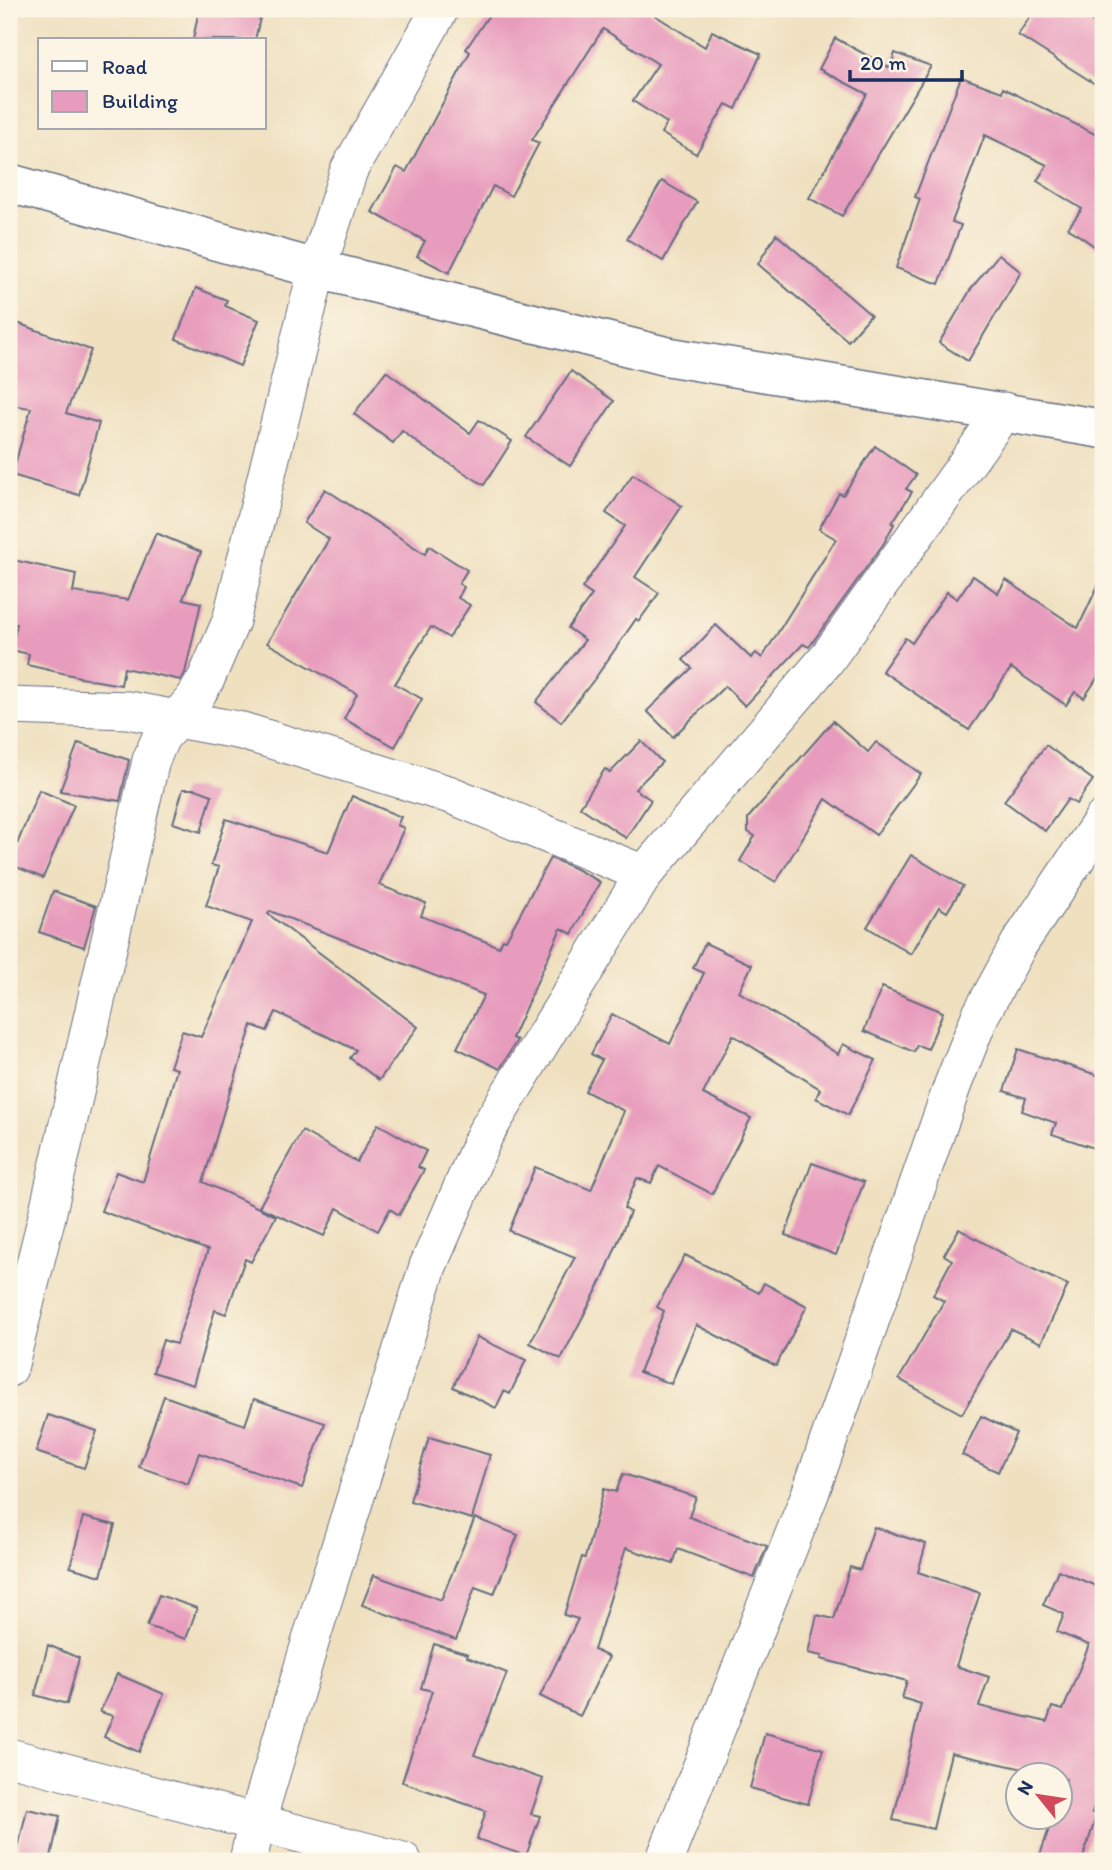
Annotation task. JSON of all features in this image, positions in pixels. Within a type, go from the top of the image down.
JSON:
[{"type":"street","points":[[9,1368],[46,1220],[151,760],[161,737],[194,699],[206,679],[230,621],[317,269],[349,170],[440,9]]},
{"type":"street","points":[[9,183],[317,269],[665,356],[1103,429]]},
{"type":"street","points":[[248,1861],[257,1821],[313,1633],[428,1266],[485,1134],[644,874],[826,660],[1004,411]]},
{"type":"street","points":[[9,706],[128,710],[242,731],[451,795],[644,874]]},
{"type":"street","points":[[664,1861],[810,1494],[953,1084],[980,1016],[1019,944],[1103,819]]},
{"type":"street","points":[[9,1757],[403,1861]]},
{"type":"building","points":[[199,9],[262,9],[255,38],[193,38]]},
{"type":"building","points":[[493,9],[645,9],[705,47],[712,31],[761,54],[736,109],[726,104],[696,154],[661,133],[667,123],[633,101],[658,64],[603,29],[532,140],[539,143],[511,196],[493,186],[449,273],[417,256],[425,241],[372,212],[397,167],[406,172],[470,52],[466,49]]},
{"type":"building","points":[[1035,9],[1073,9],[1103,28],[1103,89],[1018,35]]},
{"type":"building","points":[[835,38],[890,68],[895,53],[931,66],[842,216],[809,198],[867,94],[819,69]]},
{"type":"building","points":[[961,77],[1002,92],[1003,88],[1103,138],[1103,252],[1068,228],[1082,209],[1037,181],[1047,165],[985,135],[952,222],[961,225],[939,284],[896,268],[920,199],[915,197]]},
{"type":"building","points":[[662,181],[697,202],[663,261],[627,239]]},
{"type":"building","points":[[776,234],[871,315],[848,341],[758,264]]},
{"type":"building","points":[[999,254],[1021,272],[968,361],[939,343],[971,289]]},
{"type":"building","points":[[196,288],[227,300],[225,306],[259,320],[240,366],[176,339]]},
{"type":"building","points":[[9,320],[91,350],[66,413],[99,423],[79,495],[12,475],[31,408],[9,405]]},
{"type":"building","points":[[386,371],[470,433],[479,420],[512,441],[484,485],[402,431],[393,443],[354,414]]},
{"type":"building","points":[[571,371],[614,401],[570,466],[526,437]]},
{"type":"building","points":[[875,446],[916,475],[906,489],[912,492],[892,523],[894,524],[884,543],[809,647],[803,644],[745,706],[725,686],[673,737],[647,711],[692,668],[683,660],[716,625],[751,658],[756,653],[762,658],[836,539],[819,529],[839,493],[843,495]]},
{"type":"building","points":[[633,474],[682,506],[635,577],[659,593],[639,621],[636,619],[561,722],[536,702],[585,640],[568,628],[592,595],[582,588],[625,526],[606,513]]},
{"type":"building","points":[[325,489],[425,554],[429,546],[467,570],[459,584],[464,587],[458,598],[470,605],[449,638],[431,627],[395,684],[422,699],[395,747],[344,719],[357,694],[267,643],[329,539],[304,523]]},
{"type":"building","points":[[156,533],[201,552],[183,599],[201,603],[185,673],[181,680],[124,668],[121,685],[80,678],[27,665],[29,654],[11,650],[17,624],[9,623],[9,559],[76,574],[73,592],[128,600]]},
{"type":"building","points":[[1103,575],[1103,669],[1084,698],[1075,692],[1066,705],[1011,668],[969,730],[882,671],[905,638],[912,643],[947,592],[957,599],[973,576],[998,593],[1006,580],[1078,628]]},
{"type":"building","points":[[833,721],[868,752],[876,742],[921,774],[876,835],[826,799],[776,882],[740,861],[755,836],[748,832],[748,818]]},
{"type":"building","points":[[641,741],[662,762],[635,789],[651,800],[626,838],[580,807],[605,769],[610,773]]},
{"type":"building","points":[[78,743],[129,760],[120,801],[60,791]]},
{"type":"building","points":[[1046,745],[1093,780],[1076,804],[1068,799],[1045,831],[1004,801]]},
{"type":"building","points":[[183,789],[196,789],[212,795],[201,832],[173,823]]},
{"type":"building","points":[[39,790],[74,805],[43,878],[9,864]]},
{"type":"building","points":[[352,796],[401,817],[397,825],[404,828],[379,885],[426,903],[421,916],[499,947],[503,939],[506,940],[550,858],[600,882],[572,934],[561,928],[512,1038],[517,1040],[500,1069],[457,1048],[484,995],[270,911],[268,914],[418,1027],[379,1080],[350,1058],[356,1050],[276,1012],[267,1031],[252,1025],[203,1182],[276,1216],[251,1262],[245,1259],[226,1314],[215,1310],[193,1385],[153,1372],[163,1340],[176,1344],[208,1250],[101,1211],[116,1172],[143,1182],[177,1069],[170,1067],[182,1031],[201,1037],[252,922],[206,906],[219,867],[211,865],[226,819],[328,852]]},
{"type":"building","points":[[911,855],[963,886],[947,912],[939,907],[911,954],[867,927]]},
{"type":"building","points":[[53,891],[96,906],[84,947],[39,932]]},
{"type":"building","points":[[705,943],[752,965],[739,992],[838,1054],[843,1044],[876,1060],[848,1115],[816,1098],[820,1089],[733,1035],[703,1094],[751,1118],[712,1194],[659,1166],[651,1183],[637,1178],[624,1208],[630,1212],[604,1276],[561,1359],[530,1343],[575,1257],[509,1231],[535,1167],[591,1190],[624,1111],[585,1091],[602,1060],[591,1054],[612,1014],[670,1044],[704,973],[693,968]]},
{"type":"building","points":[[882,987],[943,1012],[928,1049],[917,1045],[914,1052],[864,1031]]},
{"type":"building","points":[[1018,1049],[1103,1077],[1103,1151],[1052,1134],[1056,1123],[1022,1111],[1026,1098],[1004,1091]]},
{"type":"building","points":[[378,1124],[426,1151],[418,1167],[424,1170],[399,1215],[390,1209],[378,1231],[337,1208],[324,1236],[259,1207],[302,1131],[357,1162]]},
{"type":"building","points":[[812,1163],[864,1182],[836,1255],[785,1235]]},
{"type":"building","points":[[959,1229],[1020,1263],[1068,1285],[1041,1343],[1011,1329],[962,1414],[899,1379],[944,1301],[933,1295],[952,1260],[944,1255]]},
{"type":"building","points":[[685,1255],[759,1293],[764,1283],[807,1306],[776,1366],[696,1325],[671,1384],[639,1372],[664,1311],[657,1307]]},
{"type":"building","points":[[477,1337],[526,1360],[510,1394],[504,1391],[496,1408],[453,1387]]},
{"type":"building","points":[[164,1396],[245,1425],[254,1399],[325,1423],[302,1488],[199,1453],[188,1484],[139,1467]]},
{"type":"building","points":[[48,1415],[97,1431],[84,1468],[36,1452]]},
{"type":"building","points":[[981,1416],[1016,1433],[998,1472],[962,1455]]},
{"type":"building","points":[[429,1437],[490,1455],[472,1519],[410,1501]]},
{"type":"building","points":[[623,1474],[696,1497],[689,1517],[767,1546],[754,1578],[678,1549],[673,1564],[626,1548],[594,1650],[609,1657],[580,1716],[540,1696],[578,1619],[564,1615],[582,1557],[585,1558],[604,1489],[616,1492]]},
{"type":"building","points":[[83,1517],[115,1525],[101,1576],[70,1567]]},
{"type":"building","points":[[475,1518],[518,1535],[494,1594],[475,1587],[456,1640],[362,1605],[374,1575],[441,1600]]},
{"type":"building","points":[[874,1527],[926,1544],[918,1572],[980,1593],[956,1666],[989,1677],[979,1706],[1047,1722],[1052,1707],[1063,1710],[1089,1645],[1057,1632],[1064,1614],[1043,1605],[1058,1570],[1103,1589],[1103,1773],[1092,1813],[1097,1814],[1082,1861],[1038,1861],[1048,1832],[1074,1832],[1074,1762],[1004,1762],[1004,1765],[951,1753],[933,1829],[893,1820],[921,1704],[902,1698],[907,1681],[821,1659],[822,1656],[808,1653],[817,1615],[834,1619],[850,1567],[860,1570]]},
{"type":"building","points":[[159,1595],[197,1608],[186,1639],[147,1626]]},
{"type":"building","points":[[434,1644],[468,1654],[467,1657],[507,1673],[474,1755],[543,1779],[531,1814],[540,1816],[526,1856],[477,1839],[486,1811],[402,1782],[432,1691],[421,1688]]},
{"type":"building","points":[[48,1645],[79,1658],[67,1704],[35,1695]]},
{"type":"building","points":[[117,1674],[164,1694],[139,1752],[104,1737],[113,1716],[100,1712]]},
{"type":"building","points":[[765,1733],[823,1749],[808,1804],[750,1788]]},
{"type":"building","points":[[27,1809],[60,1816],[50,1861],[15,1861]]}]
